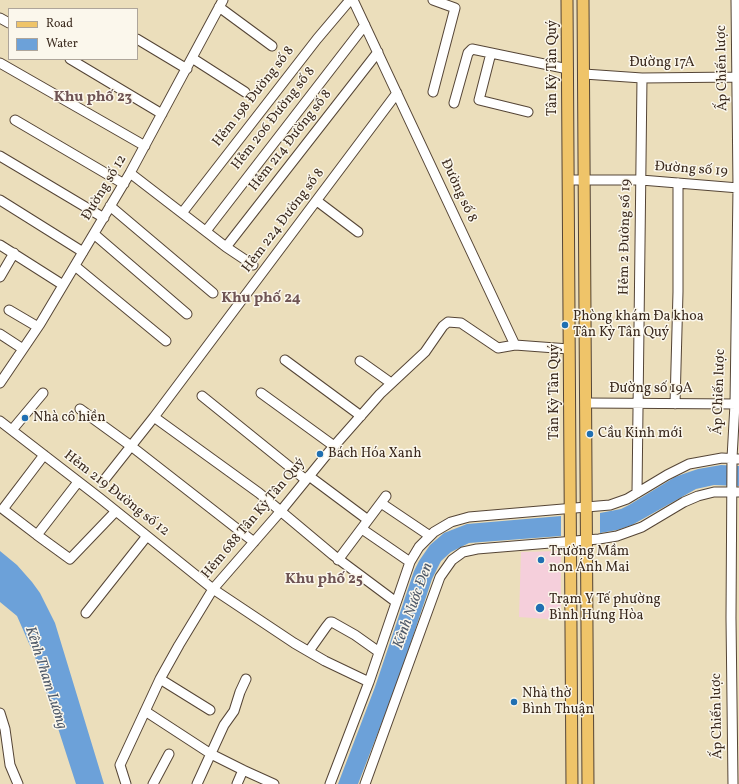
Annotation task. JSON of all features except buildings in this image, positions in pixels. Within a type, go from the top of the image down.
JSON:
[{"type":"main road","name":"Tân Kỳ Tân Quý","points":[[567,0],[572,784]]},
{"type":"main road","points":[[584,0],[588,784]]},
{"type":"street","name":"Hẻm 198 Đường số 8","points":[[182,213],[317,39],[350,0]]},
{"type":"street","name":"Đường số 8","points":[[354,0],[515,345]]},
{"type":"street","points":[[433,0],[455,8],[433,92]]},
{"type":"street","name":"Ấp Chiến lược","points":[[734,784],[731,618],[734,460],[737,404],[739,188],[736,0]]},
{"type":"street","points":[[221,3],[272,46]]},
{"type":"street","name":"Đường số 12","points":[[1,378],[38,327],[124,184],[221,3]]},
{"type":"street","name":"Hẻm 206 Đường số 8","points":[[206,231],[365,25]]},
{"type":"street","points":[[138,40],[186,69]]},
{"type":"street","points":[[454,103],[470,50],[472,49],[568,69]]},
{"type":"street","name":"Hẻm 214 Đường số 8","points":[[226,247],[378,52]]},
{"type":"street","points":[[491,53],[479,100],[528,112]]},
{"type":"street","points":[[192,58],[245,92]]},
{"type":"street","points":[[72,60],[162,114]]},
{"type":"street","points":[[0,63],[145,146]]},
{"type":"street","name":"Đường 17A","points":[[584,74],[642,78],[738,77]]},
{"type":"street","name":"Hẻm 2 Đường số 19","points":[[637,493],[642,78]]},
{"type":"street","name":"Hẻm 224 Đường số 8","points":[[105,479],[154,417],[397,93]]},
{"type":"street","points":[[15,120],[124,184]]},
{"type":"street","points":[[0,156],[104,218]]},
{"type":"street","points":[[130,173],[253,266]]},
{"type":"street","name":"Đường số 19","points":[[568,180],[641,180],[739,188]]},
{"type":"street","points":[[675,404],[678,292],[678,183]]},
{"type":"street","points":[[0,200],[83,252]]},
{"type":"street","points":[[317,200],[358,232]]},
{"type":"street","points":[[110,206],[213,293]]},
{"type":"street","points":[[94,234],[187,314]]},
{"type":"street","points":[[0,245],[63,285]]},
{"type":"street","points":[[0,277],[14,253]]},
{"type":"street","points":[[74,266],[166,341]]},
{"type":"street","points":[[10,310],[38,327]]},
{"type":"street","name":"Hẻm 688 Tân Kỳ Tân Quý","points":[[126,784],[120,765],[144,711],[179,645],[213,589],[280,512],[334,446],[391,384],[424,352],[443,326],[448,322],[461,323],[498,348],[515,345]]},
{"type":"street","points":[[0,334],[23,349]]},
{"type":"street","points":[[515,345],[569,349]]},
{"type":"street","points":[[285,360],[361,416]]},
{"type":"street","points":[[360,361],[391,384]]},
{"type":"street","points":[[12,430],[43,393]]},
{"type":"street","points":[[261,393],[334,446]]},
{"type":"street","points":[[202,396],[307,478],[368,520]]},
{"type":"street","name":"Đường số 19A","points":[[586,403],[737,404]]},
{"type":"street","points":[[80,409],[131,446],[254,542]]},
{"type":"street","points":[[154,417],[259,493],[338,560],[396,602]]},
{"type":"street","name":"Hẻm 219 Đường số 12","points":[[0,421],[213,589],[294,643],[369,682]]},
{"type":"street","points":[[44,455],[3,509],[70,559],[116,511]]},
{"type":"street","points":[[330,784],[369,682],[410,562],[419,547],[430,536],[451,522],[469,517],[610,505],[637,493],[689,464],[713,459],[734,460]]},
{"type":"street","points":[[37,535],[78,482]]},
{"type":"street","points":[[365,784],[440,577],[448,565],[457,556],[477,549],[608,538],[634,531],[698,496],[714,492],[734,490]]},
{"type":"street","points":[[338,560],[383,500],[430,536]]},
{"type":"street","points":[[362,529],[410,562]]},
{"type":"street","points":[[86,613],[147,536]]},
{"type":"street","points":[[309,651],[328,623],[332,622],[379,652]]},
{"type":"street","points":[[160,679],[210,710]]},
{"type":"street","points":[[197,784],[224,725],[234,711],[246,679]]},
{"type":"street","points":[[144,711],[211,754],[274,784]]},
{"type":"street","points":[[0,714],[5,729],[10,765],[18,784]]},
{"type":"street","points":[[153,784],[169,754]]},
{"type":"street","points":[[237,784],[243,770]]},
{"type":"shaded area","points":[[561,551],[561,620],[519,617],[521,552]]},
{"type":"water","points":[[721,465],[739,466],[739,486],[714,485],[696,489],[632,525],[617,530],[600,533],[600,513],[621,509],[675,477],[698,469]]},
{"type":"water","name":"Kênh Nước Đen","points":[[561,516],[561,536],[469,543],[451,552],[441,561],[432,579],[398,681],[358,784],[338,784],[375,687],[414,571],[430,545],[444,533],[467,524]]},
{"type":"water","name":"Kênh Tham Lương","points":[[0,551],[17,565],[32,582],[40,593],[55,623],[104,784],[76,784],[35,657],[17,616],[0,602]]},
{"type":"place","name":"Phòng khám Đa khoa Tân Kỳ Tân Quý","points":[[565,325]]},
{"type":"place","name":"Nhà cô hiền","points":[[25,418]]},
{"type":"place","name":"Cầu Kinh mới","points":[[590,434]]},
{"type":"place","name":"Bách Hóa Xanh","points":[[320,454]]},
{"type":"place","name":"Trường Mầm non Ánh Mai","points":[[541,560]]},
{"type":"place","name":"Trạm Y Tế phường Bình Hưng Hòa","points":[[540,608]]},
{"type":"place","name":"Nhà thờ Bình Thuận","points":[[514,702]]},
{"type":"district","name":"Khu phố 23","points":[[93,98]]},
{"type":"district","name":"Khu phố 24","points":[[261,299]]},
{"type":"district","name":"Khu phố 25","points":[[324,580]]}]
